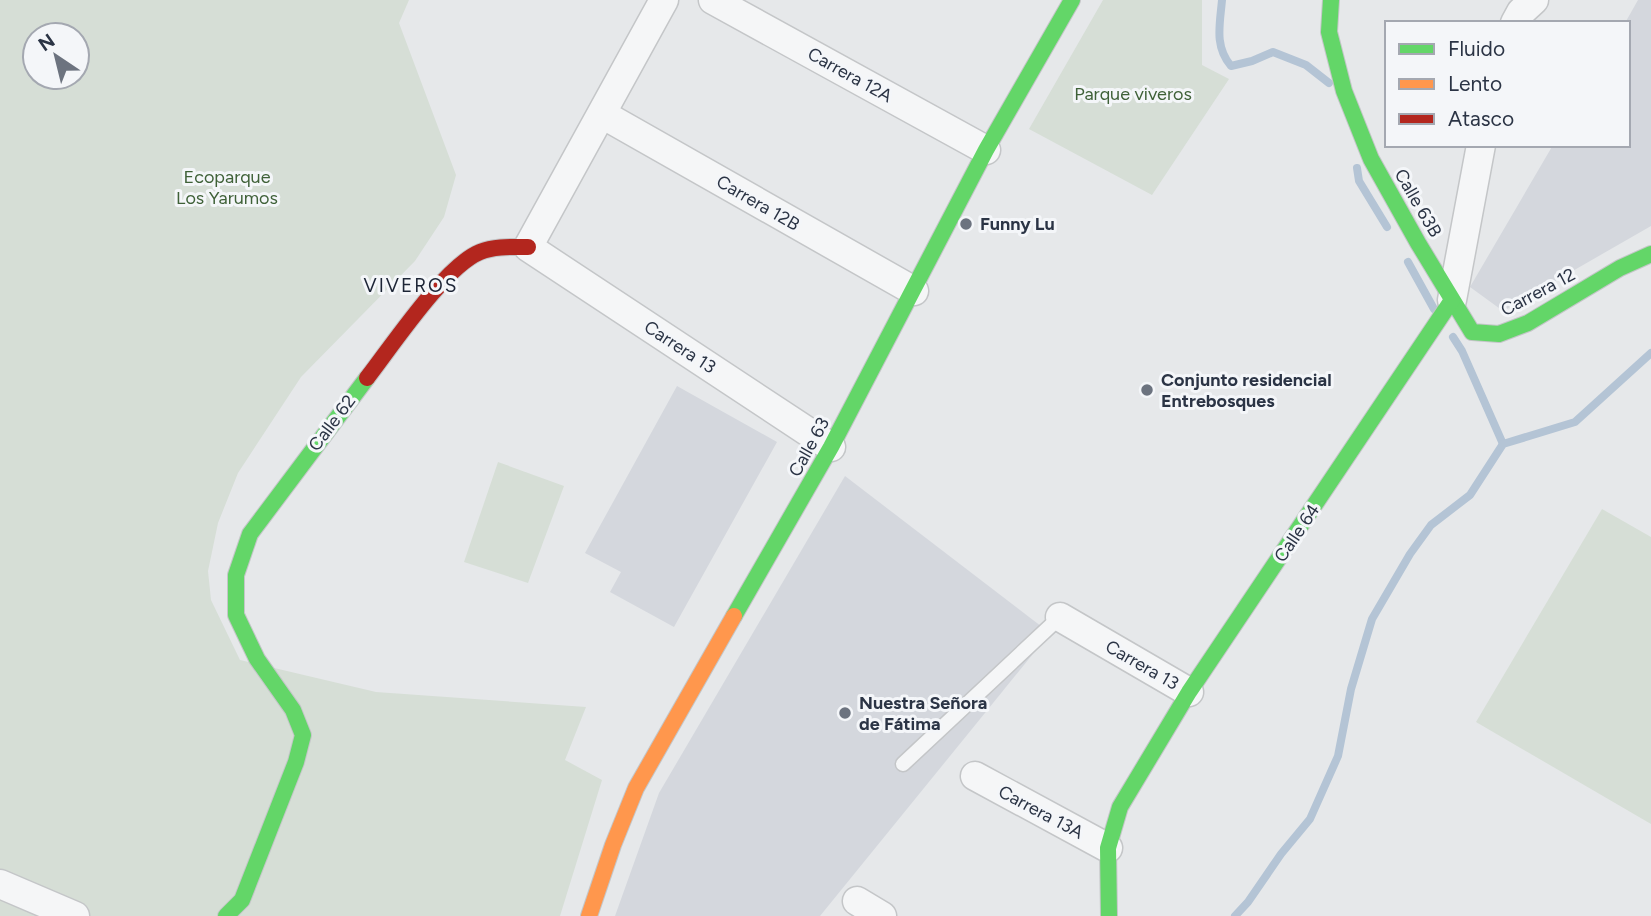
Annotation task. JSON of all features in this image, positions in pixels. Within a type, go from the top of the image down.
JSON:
[{"type":"street","points":[[528,247],[664,0]]},
{"type":"street","name":"Carrera 12A","points":[[713,0],[986,150]]},
{"type":"street","name":"Calle 63","points":[[589,916],[636,788],[831,447],[986,150],[1072,0]]},
{"type":"street","name":"Calle 63B","points":[[1331,0],[1329,32],[1344,91],[1371,159],[1452,300]]},
{"type":"street","points":[[1517,21],[1521,12],[1534,0]]},
{"type":"street","name":"Carrera 12B","points":[[601,114],[914,291]]},
{"type":"street","name":"Calle 64","points":[[1109,916],[1108,848],[1120,807],[1189,692],[1452,300],[1481,147]]},
{"type":"street","name":"Calle 62","points":[[226,916],[242,900],[296,762],[303,735],[293,710],[257,659],[236,615],[236,575],[250,534],[330,425],[437,290],[465,259],[494,247],[528,247]]},
{"type":"street","name":"Carrera 13","points":[[528,247],[831,447]]},
{"type":"street","name":"Carrera 12","points":[[1452,300],[1472,332],[1499,334],[1528,323],[1620,268],[1651,254]]},
{"type":"street","name":"Carrera 13","points":[[1060,617],[1189,692]]},
{"type":"street","name":"Carrera 13A","points":[[975,776],[1108,848]]},
{"type":"street","points":[[0,884],[75,916]]},
{"type":"street","points":[[857,901],[882,916]]},
{"type":"lane","points":[[903,764],[1060,617]]},
{"type":"shaded area","points":[[1638,0],[1651,0],[1651,226],[1503,311],[1470,287],[1552,147],[1630,147],[1630,21],[1626,21]]},
{"type":"shaded area","points":[[677,386],[777,442],[674,627],[610,592],[621,572],[585,553]]},
{"type":"shaded area","name":"Nuestra Señora de Fátima","points":[[845,476],[1050,633],[820,916],[615,916],[659,793]]},
{"type":"green space","name":"Ecoparque Los Yarumos","points":[[0,0],[409,0],[399,23],[456,175],[444,217],[415,261],[301,377],[238,473],[218,523],[208,571],[211,600],[240,660],[376,692],[586,707],[565,760],[602,780],[560,916],[0,916]]},
{"type":"green space","name":"Parque viveros","points":[[1103,0],[1202,0],[1202,65],[1229,79],[1152,195],[1029,129]]},
{"type":"green space","points":[[498,462],[564,486],[528,583],[464,562]]},
{"type":"green space","points":[[1602,509],[1651,537],[1651,824],[1476,722]]},
{"type":"waterway","points":[[1222,0],[1220,43],[1231,66],[1273,52],[1306,65],[1329,83]]},
{"type":"waterway","points":[[1357,168],[1359,181],[1387,227]]},
{"type":"waterway","points":[[1408,262],[1434,309]]},
{"type":"waterway","points":[[1453,337],[1462,351],[1503,444]]},
{"type":"waterway","points":[[1235,916],[1310,819],[1338,756],[1351,689],[1372,619],[1410,554],[1431,525],[1470,495],[1503,444],[1575,422],[1651,353]]},
{"type":"traffic: fast","points":[[734,616],[831,447],[986,150],[1072,0]]},
{"type":"traffic: fast","points":[[1331,0],[1329,32],[1344,91],[1371,159],[1472,332],[1499,334],[1528,323],[1620,268],[1651,254]]},
{"type":"traffic: fast","points":[[1109,916],[1108,848],[1120,807],[1189,692],[1452,300]]},
{"type":"traffic: fast","points":[[226,916],[242,900],[296,762],[303,735],[293,710],[257,659],[236,615],[236,575],[250,534],[367,378]]},
{"type":"traffic: slow","points":[[589,916],[636,788],[734,616]]},
{"type":"traffic: jam","points":[[367,378],[435,290],[466,260],[492,249],[528,247]]},
{"type":"place","name":"Funny Lu","points":[[966,224]]},
{"type":"place","name":"Conjunto residencial Entrebosques","points":[[1147,390]]},
{"type":"place","name":"Nuestra Señora de Fátima","points":[[845,713]]},
{"type":"district","name":"VIVEROS","points":[[411,285]]}]
